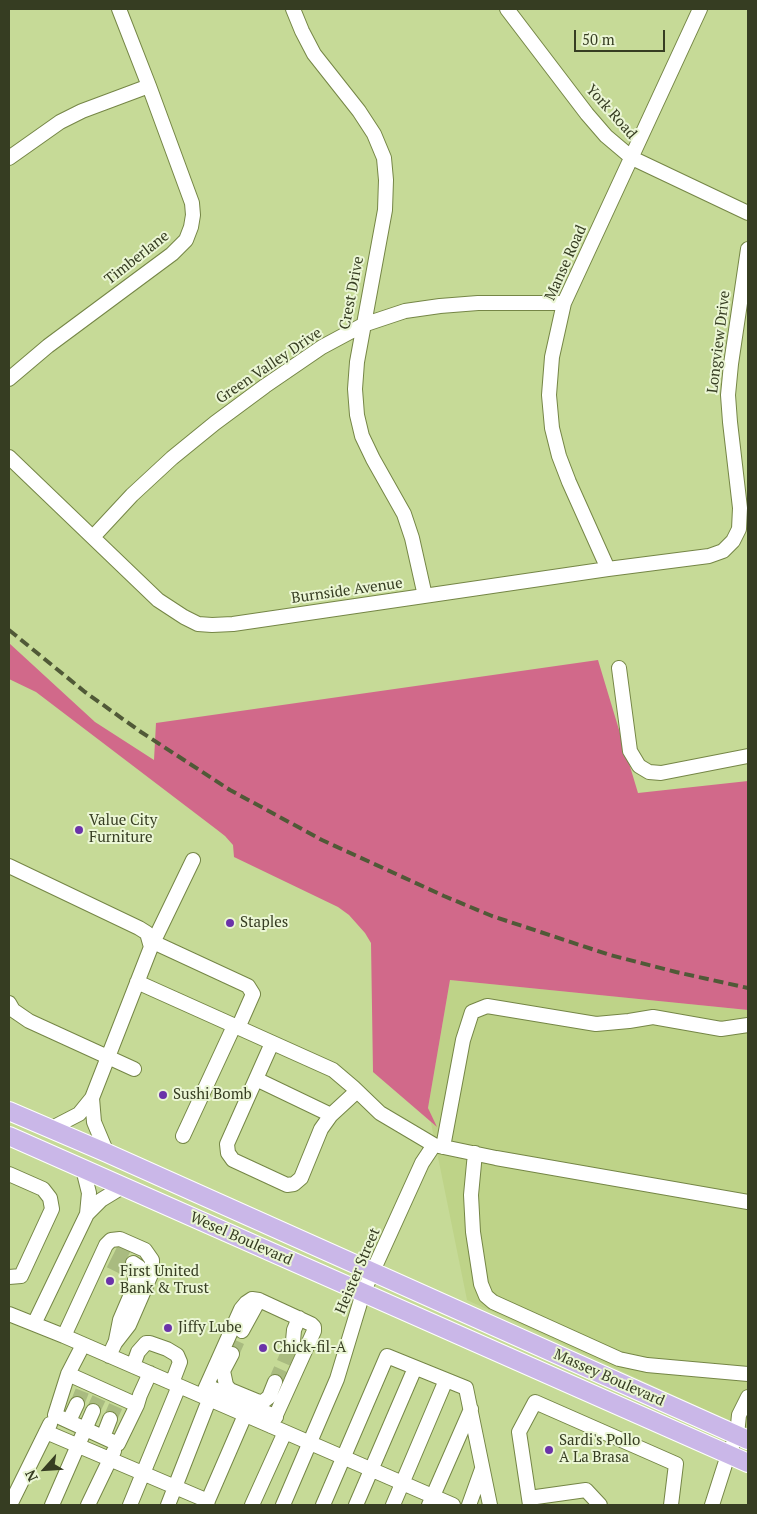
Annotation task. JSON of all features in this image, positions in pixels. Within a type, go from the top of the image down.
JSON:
[{"type":"main road","name":"Wesel Boulevard","points":[[9,1110],[470,1316]]},
{"type":"main road","name":"Wesel Boulevard","points":[[9,1136],[474,1342]]},
{"type":"main road","name":"Massey Boulevard","points":[[470,1316],[745,1434]]},
{"type":"main road","name":"Massey Boulevard","points":[[474,1342],[748,1463]]},
{"type":"street","name":"Timberlane","points":[[9,379],[48,346],[172,254],[186,240],[191,226],[192,203],[149,86],[118,9]]},
{"type":"street","name":"Crest Drive","points":[[292,9],[314,54],[374,134],[384,158],[386,180],[385,210],[363,325],[355,389],[362,436],[404,514],[412,538],[425,596]]},
{"type":"street","name":"York Road","points":[[506,9],[587,114],[606,136],[632,158],[748,213]]},
{"type":"street","name":"Manse Road","points":[[608,569],[559,456],[552,428],[549,395],[552,357],[564,303],[700,9]]},
{"type":"street","points":[[9,158],[60,122],[82,111],[149,86]]},
{"type":"street","name":"Longview Drive","points":[[739,529],[740,508],[728,395],[748,249]]},
{"type":"street","name":"Green Valley Drive","points":[[93,537],[132,495],[172,458],[216,423],[265,386],[322,347],[363,325],[405,311],[440,306],[478,303],[564,303]]},
{"type":"street","name":"Burnside Avenue","points":[[9,457],[158,600],[198,624],[233,624],[709,556],[722,551],[733,541],[739,529]]},
{"type":"street","points":[[619,668],[630,751],[639,766],[649,772],[661,772],[748,756]]},
{"type":"street","points":[[50,1129],[79,1114],[92,1098],[152,945],[193,860]]},
{"type":"street","points":[[9,866],[139,928],[147,933],[152,945],[248,986],[254,994],[183,1136]]},
{"type":"street","points":[[137,982],[333,1070],[380,1113],[439,1146],[748,1202]]},
{"type":"street","points":[[9,1003],[13,1010],[29,1021],[134,1068]]},
{"type":"street","points":[[439,1146],[463,1040],[472,1012],[487,1006],[596,1024],[653,1017],[721,1029],[748,1025]]},
{"type":"street","points":[[272,1043],[227,1144],[228,1153],[233,1160],[287,1185],[294,1184],[301,1178],[322,1129],[331,1115],[357,1091]]},
{"type":"street","points":[[256,1079],[331,1115]]},
{"type":"street","points":[[92,1098],[94,1122],[107,1153]]},
{"type":"street","name":"Heister Street","points":[[283,1505],[338,1379],[363,1293],[422,1163],[439,1146]]},
{"type":"street","points":[[475,1153],[471,1195],[473,1232],[481,1284],[486,1296],[493,1302],[619,1359],[647,1365],[748,1374]]},
{"type":"street","points":[[83,1168],[89,1193],[87,1214]]},
{"type":"street","points":[[9,1174],[43,1189],[50,1198],[52,1209],[15,1276]]},
{"type":"street","points":[[34,1324],[87,1214],[101,1200],[124,1186]]},
{"type":"street","points":[[64,1336],[115,1239],[145,1250],[152,1260],[152,1272],[129,1325],[115,1343]]},
{"type":"street","points":[[110,1356],[142,1281],[141,1271],[133,1264],[135,1285],[120,1320],[115,1343]]},
{"type":"street","points":[[168,1505],[176,1487],[206,1394],[241,1309],[252,1299],[257,1305],[293,1332],[311,1324],[314,1327],[314,1331],[274,1422]]},
{"type":"street","points":[[245,1332],[257,1305]]},
{"type":"street","points":[[9,1314],[175,1385],[206,1394],[274,1422],[285,1432],[403,1483],[431,1501],[453,1505]]},
{"type":"street","points":[[130,1505],[144,1474],[175,1385],[180,1362],[177,1355],[150,1343],[143,1344],[133,1366]]},
{"type":"street","points":[[10,1505],[55,1414],[68,1374],[83,1345]]},
{"type":"street","points":[[235,1355],[223,1371],[226,1385],[230,1390],[259,1402],[264,1401],[268,1397],[272,1380]]},
{"type":"street","points":[[323,1505],[387,1356],[466,1388],[490,1505]]},
{"type":"street","points":[[356,1505],[415,1368]]},
{"type":"street","points":[[68,1374],[101,1393],[137,1405]]},
{"type":"street","points":[[88,1505],[137,1405],[150,1374]]},
{"type":"street","points":[[393,1505],[446,1380]]},
{"type":"street","points":[[206,1394],[245,1415],[274,1422]]},
{"type":"street","points":[[712,1505],[728,1455],[745,1434],[739,1415],[748,1396]]},
{"type":"street","points":[[600,1505],[586,1490],[530,1502],[519,1432],[536,1402],[676,1464],[671,1505]]},
{"type":"street","points":[[69,1422],[77,1404]]},
{"type":"street","points":[[431,1501],[470,1409]]},
{"type":"street","points":[[52,1505],[93,1412]]},
{"type":"street","points":[[55,1414],[118,1444]]},
{"type":"street","points":[[46,1432],[176,1487],[207,1503],[245,1415]]},
{"type":"street","points":[[103,1437],[110,1419]]},
{"type":"street","points":[[252,1505],[285,1432]]},
{"type":"street","points":[[469,1505],[483,1468]]},
{"type":"shaded area","points":[[9,643],[95,722],[154,760],[156,723],[598,660],[638,793],[748,781],[748,1010],[450,980],[428,1108],[437,1127],[373,1072],[371,943],[365,933],[349,915],[338,907],[234,857],[233,845],[225,836],[36,692],[9,679]]},
{"type":"shaded area","points":[[450,980],[748,1010],[748,1428],[467,1300],[428,1108]]},
{"type":"tunnel","points":[[116,1249],[135,1258]]},
{"type":"tunnel","points":[[110,1261],[130,1271]]},
{"type":"tunnel","points":[[232,1354],[242,1331]]},
{"type":"tunnel","points":[[275,1382],[293,1341]]},
{"type":"tunnel","points":[[77,1404],[83,1389]]},
{"type":"tunnel","points":[[93,1411],[100,1396]]},
{"type":"tunnel","points":[[110,1419],[117,1403]]},
{"type":"railway","points":[[9,630],[85,692],[141,732],[230,790],[322,840],[492,916],[610,955],[748,988]]},
{"type":"place","name":"Value City Furniture","points":[[79,830]]},
{"type":"place","name":"Staples","points":[[230,923]]},
{"type":"place","name":"Sushi Bomb","points":[[163,1095]]},
{"type":"place","name":"First United Bank & Trust","points":[[110,1281]]},
{"type":"place","name":"Jiffy Lube","points":[[168,1328]]},
{"type":"place","name":"Chick-fil-A","points":[[263,1348]]},
{"type":"place","name":"Sardi's Pollo A La Brasa","points":[[549,1450]]}]
